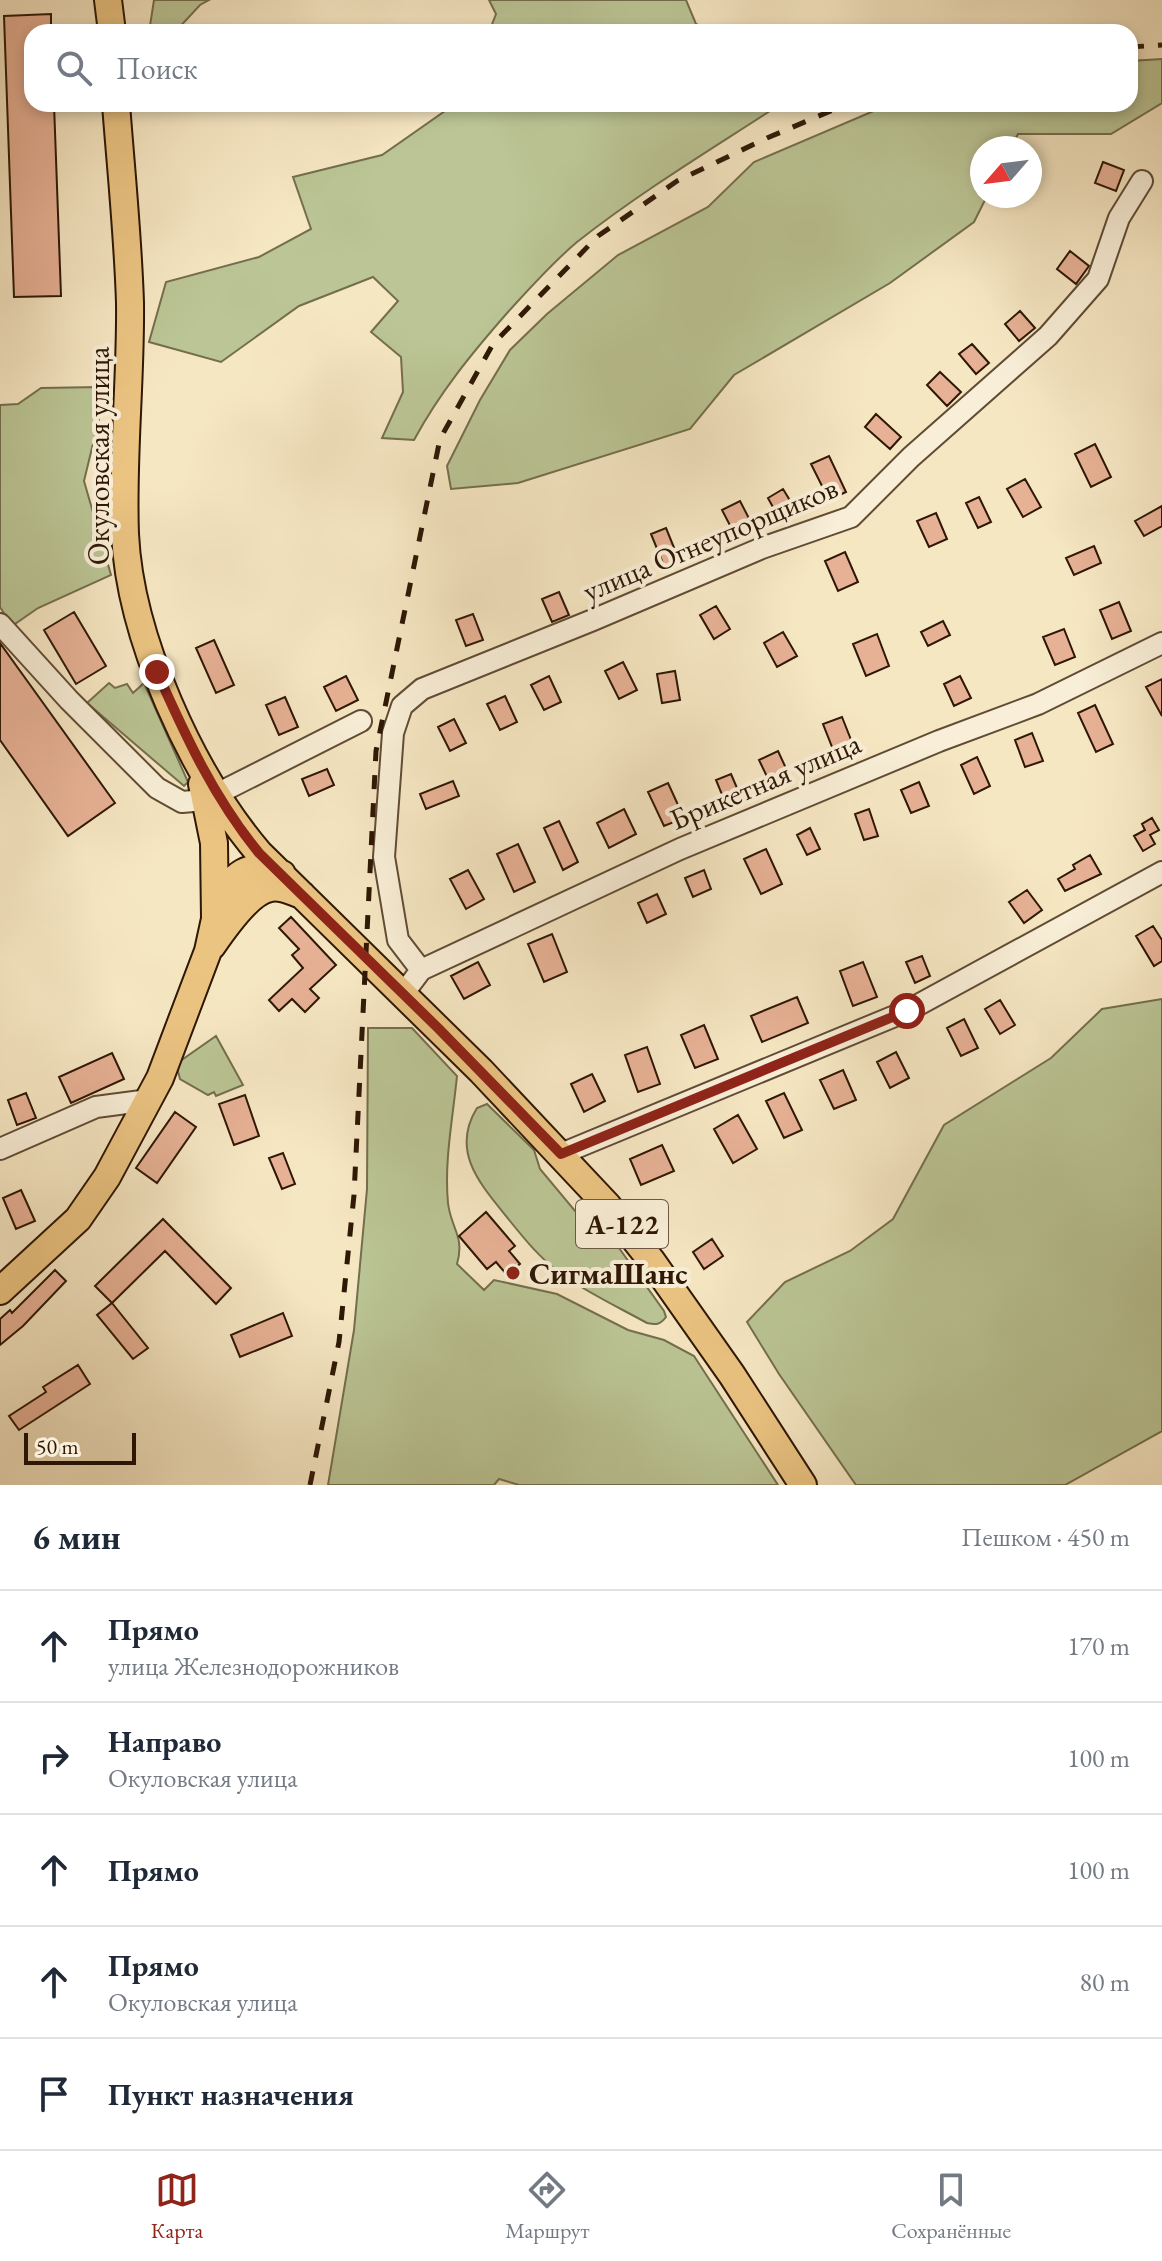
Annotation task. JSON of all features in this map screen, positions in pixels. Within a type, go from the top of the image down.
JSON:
[{"type":"main road","points":[[108,0],[111,24]]},
{"type":"main road","name":"Окуловская улица","points":[[117,112],[130,304],[125,468],[125,536],[129,566],[142,632],[211,797],[241,831]]},
{"type":"main road","points":[[0,1291],[78,1219],[107,1177],[160,1078],[208,951],[216,903],[211,797]]},
{"type":"main road","points":[[224,929],[245,891],[251,868],[248,847],[241,831]]},
{"type":"main road","points":[[241,831],[305,897]]},
{"type":"main road","points":[[216,903],[230,882],[251,868],[268,868],[282,874]]},
{"type":"main road","points":[[208,951],[253,898],[271,888],[282,888],[305,897]]},
{"type":"main road","name":"А-122","points":[[305,897],[561,1154],[608,1206],[651,1260],[732,1375],[803,1485]]},
{"type":"street","name":"улица Огнеупорщиков","points":[[421,970],[398,940],[384,857],[393,733],[402,706],[422,689],[762,548],[851,517],[911,457],[1048,336],[1098,279],[1119,218],[1142,181]]},
{"type":"street","points":[[0,624],[59,690],[157,788],[182,802],[211,797],[361,721]]},
{"type":"street","name":"Брикетная улица","points":[[403,994],[421,970],[680,849],[939,741],[1038,704],[1162,643]]},
{"type":"street","points":[[561,1154],[907,1011],[1162,872]]},
{"type":"street","points":[[0,1149],[96,1107],[149,1100]]},
{"type":"green space","points":[[154,0],[209,0],[182,24],[150,24]]},
{"type":"green space","points":[[489,0],[686,0],[696,24],[492,24],[496,14]]},
{"type":"green space","points":[[1162,59],[1162,103],[1111,134],[970,136],[970,208],[981,208],[974,222],[890,283],[734,375],[690,429],[518,483],[451,489],[447,466],[480,400],[510,350],[547,314],[618,255],[708,207],[754,162],[871,112],[1138,112],[1138,60]]},
{"type":"green space","points":[[444,112],[768,112],[600,224],[568,250],[469,358],[414,440],[382,438],[403,392],[401,357],[371,332],[398,301],[373,277],[299,306],[221,362],[149,342],[166,282],[259,257],[311,229],[293,177],[382,155]]},
{"type":"green space","points":[[99,387],[99,419],[84,481],[111,575],[38,608],[12,626],[0,607],[0,405],[18,404],[41,388]]},
{"type":"green space","points":[[109,683],[115,688],[127,684],[133,693],[144,683],[188,782],[184,786],[87,703]]},
{"type":"green space","points":[[1162,999],[1162,1431],[1065,1485],[856,1485],[747,1322],[785,1282],[850,1251],[893,1219],[944,1125],[1051,1058],[1102,1009]]},
{"type":"green space","points":[[368,1028],[412,1028],[457,1076],[447,1187],[459,1246],[457,1264],[484,1290],[494,1280],[557,1294],[628,1330],[664,1340],[694,1356],[778,1485],[519,1485],[499,1479],[494,1485],[328,1485],[354,1330],[367,1189]]},
{"type":"green space","points":[[216,1036],[243,1085],[216,1096],[214,1092],[208,1095],[180,1079],[176,1064]]},
{"type":"green space","points":[[487,1104],[534,1150],[540,1169],[575,1211],[596,1219],[609,1234],[664,1311],[666,1317],[662,1322],[647,1323],[561,1274],[534,1249],[500,1208],[480,1182],[468,1155],[469,1124],[477,1108]]},
{"type":"building","points":[[51,14],[51,24],[24,24],[24,112],[54,112],[61,296],[14,297],[4,16]]},
{"type":"building","points":[[1103,162],[1124,170],[1116,191],[1095,183]]},
{"type":"building","points":[[1070,251],[1089,266],[1076,284],[1057,269]]},
{"type":"building","points":[[1020,311],[1035,328],[1019,341],[1005,324]]},
{"type":"building","points":[[972,344],[989,363],[976,374],[959,354]]},
{"type":"building","points":[[940,372],[961,392],[947,406],[927,385]]},
{"type":"building","points":[[876,414],[901,437],[890,449],[865,427]]},
{"type":"building","points":[[1095,444],[1111,477],[1091,487],[1075,454]]},
{"type":"building","points":[[829,456],[846,492],[829,500],[811,464]]},
{"type":"building","points":[[1025,479],[1041,507],[1023,517],[1007,489]]},
{"type":"building","points":[[783,489],[797,512],[781,522],[768,498]]},
{"type":"building","points":[[979,497],[991,522],[978,528],[966,503]]},
{"type":"building","points":[[740,501],[755,530],[737,539],[722,510]]},
{"type":"building","points":[[1162,506],[1162,526],[1144,536],[1135,521]]},
{"type":"building","points":[[936,513],[947,539],[929,547],[917,521]]},
{"type":"building","points":[[666,528],[679,560],[664,566],[651,534]]},
{"type":"building","points":[[1094,546],[1101,563],[1074,575],[1066,558]]},
{"type":"building","points":[[845,552],[858,582],[838,591],[825,561]]},
{"type":"building","points":[[559,592],[569,615],[552,622],[542,599]]},
{"type":"building","points":[[1119,602],[1131,631],[1112,639],[1100,610]]},
{"type":"building","points":[[716,606],[730,629],[714,639],[700,615]]},
{"type":"building","points":[[74,612],[106,666],[76,684],[44,630]]},
{"type":"building","points":[[473,614],[483,640],[466,646],[456,620]]},
{"type":"building","points":[[943,621],[950,635],[928,646],[921,632]]},
{"type":"building","points":[[1064,629],[1075,657],[1055,665],[1043,637]]},
{"type":"building","points":[[783,632],[797,656],[777,667],[764,643]]},
{"type":"building","points":[[877,634],[889,666],[866,676],[853,644]]},
{"type":"building","points":[[214,640],[234,685],[216,693],[196,648]]},
{"type":"building","points":[[0,643],[115,803],[68,836],[0,740]]},
{"type":"building","points":[[623,662],[637,690],[619,699],[605,671]]},
{"type":"building","points":[[675,671],[680,700],[662,703],[657,674]]},
{"type":"building","points":[[346,676],[358,700],[336,711],[324,687]]},
{"type":"building","points":[[549,676],[561,702],[544,710],[531,685]]},
{"type":"building","points":[[960,676],[971,698],[954,706],[944,684]]},
{"type":"building","points":[[1162,679],[1162,716],[1146,687]]},
{"type":"building","points":[[505,696],[517,722],[500,730],[487,704]]},
{"type":"building","points":[[285,697],[298,727],[279,735],[266,705]]},
{"type":"building","points":[[1095,705],[1113,744],[1096,752],[1078,713]]},
{"type":"building","points":[[842,717],[855,750],[836,757],[823,724]]},
{"type":"building","points":[[454,719],[466,743],[450,751],[438,727]]},
{"type":"building","points":[[1032,733],[1043,761],[1025,767],[1015,740]]},
{"type":"building","points":[[778,751],[790,777],[771,785],[759,760]]},
{"type":"building","points":[[977,757],[990,786],[974,794],[961,765]]},
{"type":"building","points":[[327,769],[334,785],[309,796],[302,779]]},
{"type":"building","points":[[731,774],[740,795],[725,802],[716,780]]},
{"type":"building","points":[[453,781],[459,796],[426,809],[420,794]]},
{"type":"building","points":[[919,782],[929,806],[911,813],[901,790]]},
{"type":"building","points":[[668,783],[684,818],[664,826],[648,792]]},
{"type":"building","points":[[624,809],[636,834],[609,848],[597,823]]},
{"type":"building","points":[[869,809],[878,836],[864,840],[855,814]]},
{"type":"building","points":[[1152,818],[1159,830],[1150,835],[1155,844],[1143,851],[1134,836],[1145,830],[1142,824]]},
{"type":"building","points":[[559,821],[578,862],[563,870],[544,828]]},
{"type":"building","points":[[810,828],[820,849],[807,855],[797,835]]},
{"type":"building","points":[[518,844],[535,882],[514,892],[497,854]]},
{"type":"building","points":[[766,849],[782,884],[761,894],[744,859]]},
{"type":"building","points":[[1090,855],[1101,874],[1065,891],[1058,879]]},
{"type":"building","points":[[468,870],[484,899],[466,909],[450,879]]},
{"type":"building","points":[[704,870],[711,889],[693,897],[685,878]]},
{"type":"building","points":[[1027,890],[1042,910],[1024,923],[1009,902]]},
{"type":"building","points":[[657,894],[666,914],[647,923],[638,903]]},
{"type":"building","points":[[291,917],[336,965],[310,989],[319,998],[305,1012],[292,999],[279,1011],[269,1000],[303,968],[292,955],[299,949],[279,928]]},
{"type":"building","points":[[1153,926],[1162,940],[1162,961],[1154,966],[1136,936]]},
{"type":"building","points":[[552,934],[567,972],[544,982],[528,944]]},
{"type":"building","points":[[922,956],[930,976],[915,983],[906,962]]},
{"type":"building","points":[[478,962],[490,985],[464,999],[451,976]]},
{"type":"building","points":[[863,962],[877,997],[853,1006],[840,971]]},
{"type":"building","points":[[797,997],[808,1023],[762,1042],[751,1016]]},
{"type":"building","points":[[1000,1000],[1015,1025],[1000,1034],[985,1009]]},
{"type":"building","points":[[964,1019],[978,1048],[961,1056],[947,1028]]},
{"type":"building","points":[[704,1025],[718,1059],[695,1068],[681,1035]]},
{"type":"building","points":[[647,1047],[660,1084],[638,1092],[625,1055]]},
{"type":"building","points":[[896,1052],[909,1078],[890,1088],[877,1062]]},
{"type":"building","points":[[112,1053],[124,1079],[71,1103],[59,1077]]},
{"type":"building","points":[[843,1070],[856,1100],[834,1109],[820,1080]]},
{"type":"building","points":[[592,1074],[605,1101],[584,1112],[571,1084]]},
{"type":"building","points":[[26,1093],[36,1118],[17,1125],[8,1100]]},
{"type":"building","points":[[784,1093],[802,1130],[784,1138],[766,1101]]},
{"type":"building","points":[[245,1095],[259,1136],[234,1145],[219,1104]]},
{"type":"building","points":[[175,1112],[196,1127],[157,1183],[136,1168]]},
{"type":"building","points":[[738,1115],[757,1149],[733,1163],[714,1129]]},
{"type":"building","points":[[662,1145],[674,1171],[641,1185],[630,1159]]},
{"type":"building","points":[[283,1153],[295,1184],[282,1189],[269,1158]]},
{"type":"building","points":[[21,1190],[35,1221],[16,1229],[3,1198]]},
{"type":"building","points":[[486,1212],[515,1246],[509,1251],[520,1264],[507,1275],[496,1262],[487,1269],[459,1236]]},
{"type":"building","points":[[163,1219],[231,1288],[216,1304],[165,1251],[112,1303],[95,1286]]},
{"type":"building","points":[[712,1239],[723,1256],[704,1269],[693,1252]]},
{"type":"building","points":[[55,1270],[66,1281],[0,1345],[0,1319],[10,1310],[12,1313]]},
{"type":"building","points":[[112,1303],[148,1348],[133,1359],[97,1315]]},
{"type":"building","points":[[283,1313],[292,1336],[240,1357],[231,1335]]},
{"type":"building","points":[[78,1365],[90,1384],[19,1430],[9,1416],[46,1392],[43,1387]]},
{"type":"railway","points":[[1138,46],[1162,45]]},
{"type":"railway","points":[[310,1485],[339,1342],[354,1195],[376,751],[440,439],[493,344],[598,236],[677,181],[828,112]]},
{"type":"place","name":"СигмаШанс","points":[[513,1273]]},
{"type":"route","points":[[157,672],[197,760],[241,831],[259,853],[438,1028],[561,1154],[907,1011]]}]
